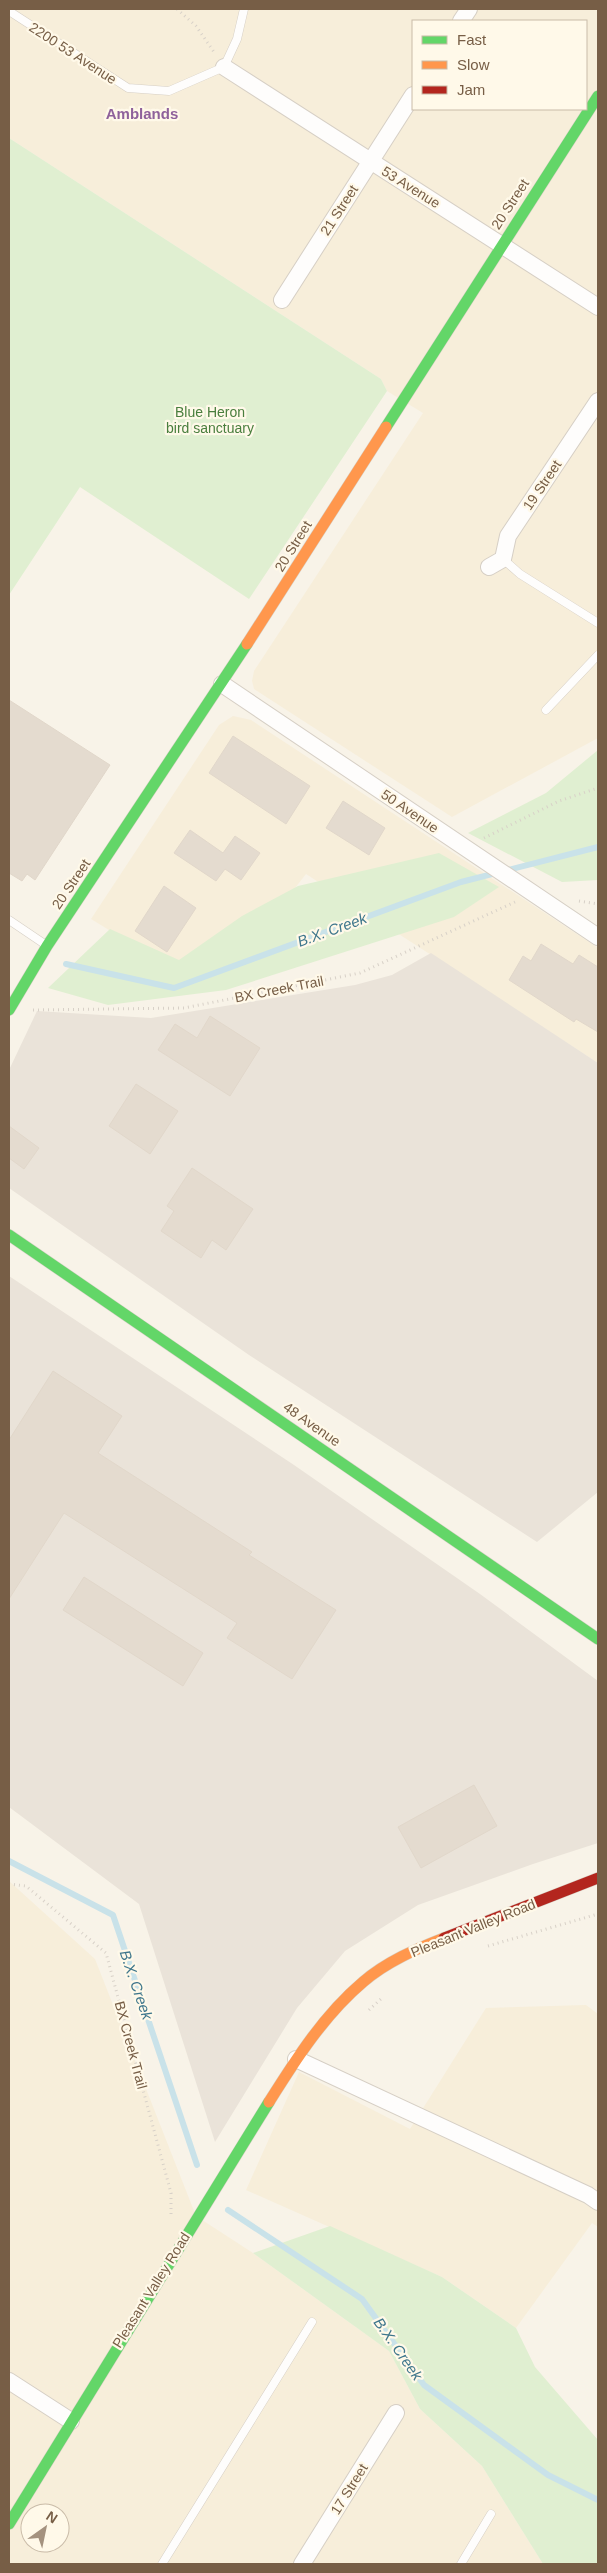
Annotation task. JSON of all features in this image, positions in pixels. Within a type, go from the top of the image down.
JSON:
[{"type":"street","points":[[462,20],[469,9]]},
{"type":"street","name":"53 Avenue","points":[[224,67],[598,307]]},
{"type":"street","name":"20 Street","points":[[9,1009],[47,946],[222,684],[598,96]]},
{"type":"street","name":"21 Street","points":[[282,300],[412,97]]},
{"type":"street","name":"19 Street","points":[[503,559],[508,536],[598,401]]},
{"type":"street","points":[[489,567],[503,559]]},
{"type":"street","name":"50 Avenue","points":[[222,684],[598,938]]},
{"type":"street","name":"48 Avenue","points":[[9,1234],[598,1639]]},
{"type":"street","points":[[572,1621],[598,1645]]},
{"type":"street","name":"Pleasant Valley Road","points":[[9,2524],[296,2058],[326,2020],[364,1981],[411,1951],[598,1878]]},
{"type":"street","points":[[296,2058],[588,2195],[598,2202]]},
{"type":"street","points":[[9,2381],[71,2421]]},
{"type":"street","name":"17 Street","points":[[302,2564],[396,2413]]},
{"type":"lane","points":[[224,67],[236,39],[244,9]]},
{"type":"lane","name":"2200 53 Avenue","points":[[9,11],[128,88],[169,91],[224,67]]},
{"type":"lane","points":[[503,559],[520,574],[598,623]]},
{"type":"lane","points":[[546,710],[598,655]]},
{"type":"lane","points":[[9,920],[47,946]]},
{"type":"lane","points":[[162,2564],[312,2322]]},
{"type":"lane","points":[[461,2564],[492,2514]]},
{"type":"path","points":[[178,9],[196,26],[224,67]]},
{"type":"path","points":[[464,848],[558,801],[598,788]]},
{"type":"path","name":"BX Creek Trail","points":[[9,1009],[38,1011],[184,1008],[360,973],[532,894]]},
{"type":"path","name":"BX Creek Trail","points":[[9,1884],[26,1886],[106,1953],[171,2193],[171,2220]]},
{"type":"path","points":[[481,1948],[598,1914]]},
{"type":"path","points":[[366,2012],[387,1992]]},
{"type":"shaded area","points":[[9,9],[598,9],[598,738],[452,817],[254,689],[252,681],[254,671],[423,413],[387,391],[381,379],[9,138]]},
{"type":"shaded area","points":[[233,716],[251,720],[598,948],[598,1063],[306,874],[262,930],[176,971],[91,919],[219,725]]},
{"type":"shaded area","points":[[431,953],[598,1063],[598,1492],[537,1542],[249,1355],[9,1188],[9,1070],[37,1011],[151,1018],[355,985],[392,975]]},
{"type":"shaded area","points":[[9,1276],[294,1465],[480,1594],[598,1681],[598,1843],[418,1905],[345,1951],[297,2008],[215,2142],[139,1904],[9,1807]]},
{"type":"shaded area","points":[[9,1881],[95,1959],[196,2216],[253,2253],[389,2351],[420,2409],[482,2466],[543,2564],[9,2564]]},
{"type":"shaded area","points":[[586,2005],[598,2014],[598,2227],[592,2223],[516,2328],[442,2277],[246,2190],[299,2072],[410,2129],[486,2008]]},
{"type":"green space","name":"Blue Heron bird sanctuary","points":[[9,138],[381,379],[387,391],[249,599],[80,487],[9,595]]},
{"type":"green space","points":[[598,750],[598,880],[562,882],[468,833],[546,793]]},
{"type":"green space","points":[[439,853],[499,887],[454,917],[226,990],[108,1005],[48,988],[110,929],[179,960],[242,916],[298,886]]},
{"type":"green space","points":[[330,2226],[442,2277],[516,2328],[535,2367],[598,2440],[598,2564],[543,2564],[482,2466],[420,2409],[389,2351],[253,2253]]},
{"type":"building","points":[[9,700],[110,765],[35,880],[27,874],[22,881],[9,873]]},
{"type":"building","points":[[233,736],[310,786],[286,824],[209,773]]},
{"type":"building","points":[[343,801],[385,828],[369,855],[326,828]]},
{"type":"building","points":[[190,830],[223,853],[235,836],[260,853],[241,880],[225,869],[216,881],[174,853]]},
{"type":"building","points":[[164,886],[196,908],[167,952],[135,931]]},
{"type":"building","points":[[541,944],[573,964],[579,955],[598,967],[598,1032],[576,1019],[574,1022],[509,980],[523,956],[531,961]]},
{"type":"building","points":[[210,1016],[260,1048],[230,1096],[158,1050],[175,1024],[197,1038]]},
{"type":"building","points":[[136,1084],[178,1111],[150,1154],[109,1126]]},
{"type":"building","points":[[9,1126],[39,1148],[24,1169],[9,1158]]},
{"type":"building","points":[[192,1168],[253,1209],[226,1250],[212,1240],[201,1258],[161,1231],[174,1211],[167,1206]]},
{"type":"building","points":[[53,1371],[122,1416],[98,1453],[252,1552],[249,1555],[336,1610],[292,1679],[227,1638],[237,1623],[64,1513],[9,1599],[9,1440]]},
{"type":"building","points":[[84,1577],[203,1653],[183,1686],[63,1610]]},
{"type":"building","points":[[474,1785],[497,1826],[421,1868],[398,1827]]},
{"type":"waterway","name":"B.X. Creek","points":[[66,964],[174,988],[461,882],[598,847]]},
{"type":"waterway","name":"B.X. Creek","points":[[9,1861],[113,1915],[197,2165]]},
{"type":"waterway","name":"B.X. Creek","points":[[228,2210],[362,2299],[424,2385],[548,2475],[598,2500]]},
{"type":"traffic: fast","points":[[386,427],[598,96]]},
{"type":"traffic: fast","points":[[9,1010],[47,946],[247,644]]},
{"type":"traffic: fast","points":[[9,1235],[598,1639]]},
{"type":"traffic: fast","points":[[9,2524],[269,2102]]},
{"type":"traffic: slow","points":[[247,644],[386,427]]},
{"type":"traffic: slow","points":[[269,2102],[323,2023],[349,1995],[363,1982],[391,1962],[444,1938]]},
{"type":"traffic: jam","points":[[444,1938],[598,1878]]},
{"type":"district","name":"Amblands","points":[[142,114]]}]
